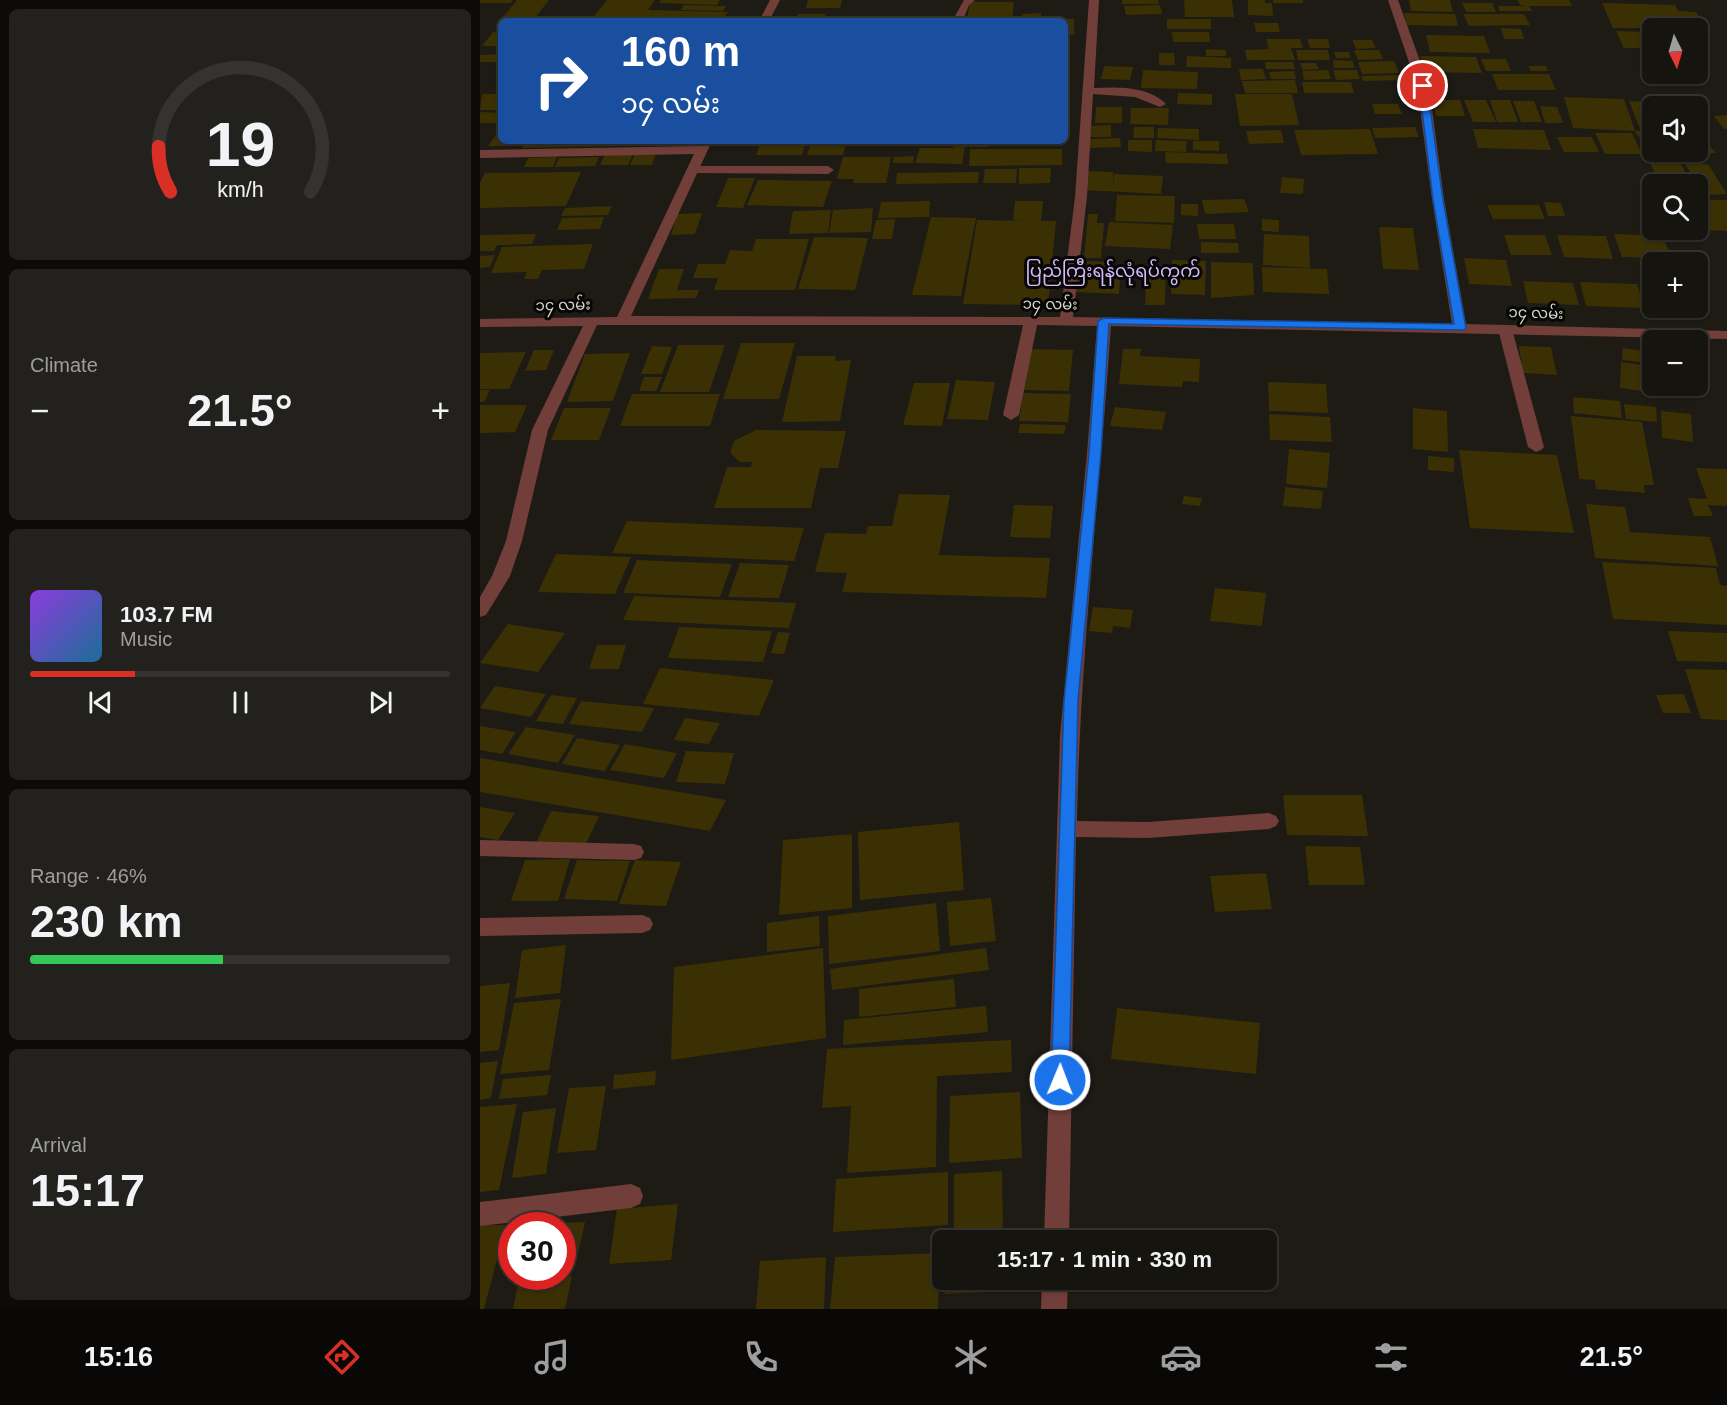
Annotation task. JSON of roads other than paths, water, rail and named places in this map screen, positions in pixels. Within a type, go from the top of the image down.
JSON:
[{"type":"street","points":[[766,18],[775,0]]},
{"type":"street","points":[[959,18],[965,4],[970,0]]},
{"type":"street","points":[[1066,321],[1081,197],[1094,0]]},
{"type":"street","points":[[1393,0],[1423,86],[1438,200],[1460,328]]},
{"type":"street","points":[[1087,91],[1134,94],[1154,99],[1160,104]]},
{"type":"street","points":[[480,153],[704,146],[623,319]]},
{"type":"street","points":[[694,170],[828,170]]},
{"type":"street","name":"၁၄ လမ်း","points":[[480,323],[623,319],[1031,320],[1727,335]]},
{"type":"street","points":[[1011,415],[1031,320]]},
{"type":"street","points":[[480,611],[501,576],[514,540],[540,430],[592,321]]},
{"type":"street","points":[[1056,1230],[1072,683],[1095,453],[1104,321]]},
{"type":"street","points":[[1505,329],[1536,447]]},
{"type":"street","points":[[1067,829],[1148,830],[1269,821]]},
{"type":"street","points":[[480,848],[634,852]]},
{"type":"street","points":[[480,927],[642,924]]},
{"type":"street","points":[[480,1214],[631,1196]]},
{"type":"street","points":[[1054,1309],[1055,1290]]},
{"type":"district","name":"ပြည်ကြီးရန်လုံရပ်ကွက်","points":[[1113,271]]}]
